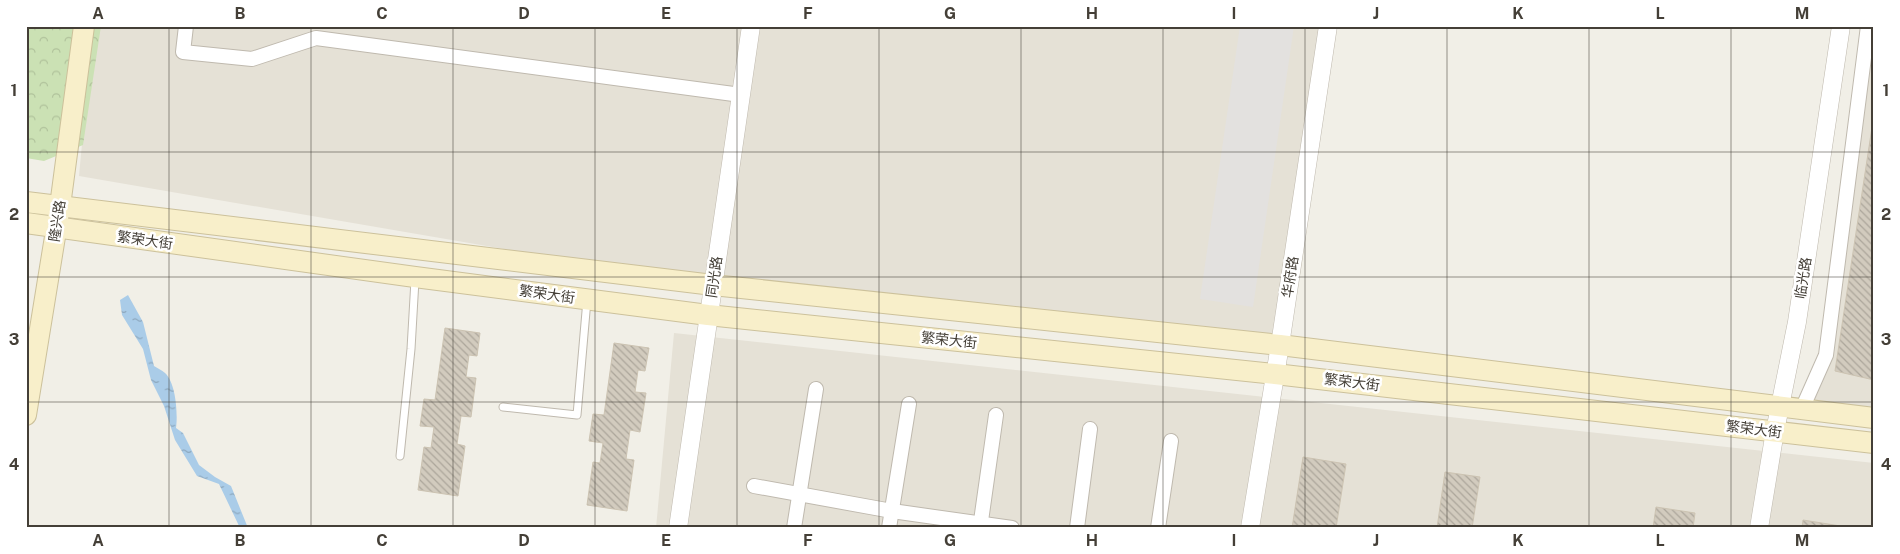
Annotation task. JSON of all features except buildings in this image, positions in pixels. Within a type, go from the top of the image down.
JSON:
[{"type":"main road","name":"隆兴路","points":[[26,416],[60,206],[84,26]]},
{"type":"main road","name":"繁荣大街","points":[[26,202],[713,285],[1280,345],[1874,418]]},
{"type":"main road","name":"繁荣大街","points":[[26,223],[415,277],[708,315],[1276,374],[1874,443]]},
{"type":"street","points":[[186,26],[183,52],[252,59],[316,38],[741,95]]},
{"type":"street","name":"同光路","points":[[678,528],[751,26]]},
{"type":"street","name":"华府路","points":[[1250,528],[1276,374],[1328,26]]},
{"type":"street","name":"临光路","points":[[1759,528],[1774,431],[1797,322],[1841,26]]},
{"type":"street","points":[[1802,409],[1826,355],[1868,26]]},
{"type":"street","points":[[794,528],[816,389]]},
{"type":"street","points":[[889,528],[909,404]]},
{"type":"street","points":[[981,526],[996,415]]},
{"type":"street","points":[[1077,528],[1090,429]]},
{"type":"street","points":[[1158,528],[1171,441]]},
{"type":"street","points":[[754,486],[981,526],[1012,528]]},
{"type":"lane","points":[[400,456],[411,349],[415,277]]},
{"type":"lane","points":[[503,407],[577,415],[587,300]]},
{"type":"shaded area","points":[[93,26],[1329,26],[1280,345],[713,285],[79,176]]},
{"type":"shaded area","points":[[1240,26],[1294,26],[1253,307],[1200,299]]},
{"type":"shaded area","points":[[1874,26],[1874,418],[1805,409],[1826,355]]},
{"type":"shaded area","points":[[674,333],[1874,463],[1874,528],[656,528]]},
{"type":"green space","points":[[26,26],[101,26],[83,145],[44,161],[26,158]]},
{"type":"water","points":[[128,295],[143,322],[154,366],[165,373],[172,384],[177,415],[176,428],[183,433],[199,465],[231,486],[248,528],[240,528],[219,484],[197,476],[175,440],[164,406],[151,380],[143,349],[122,315],[120,300]]}]
